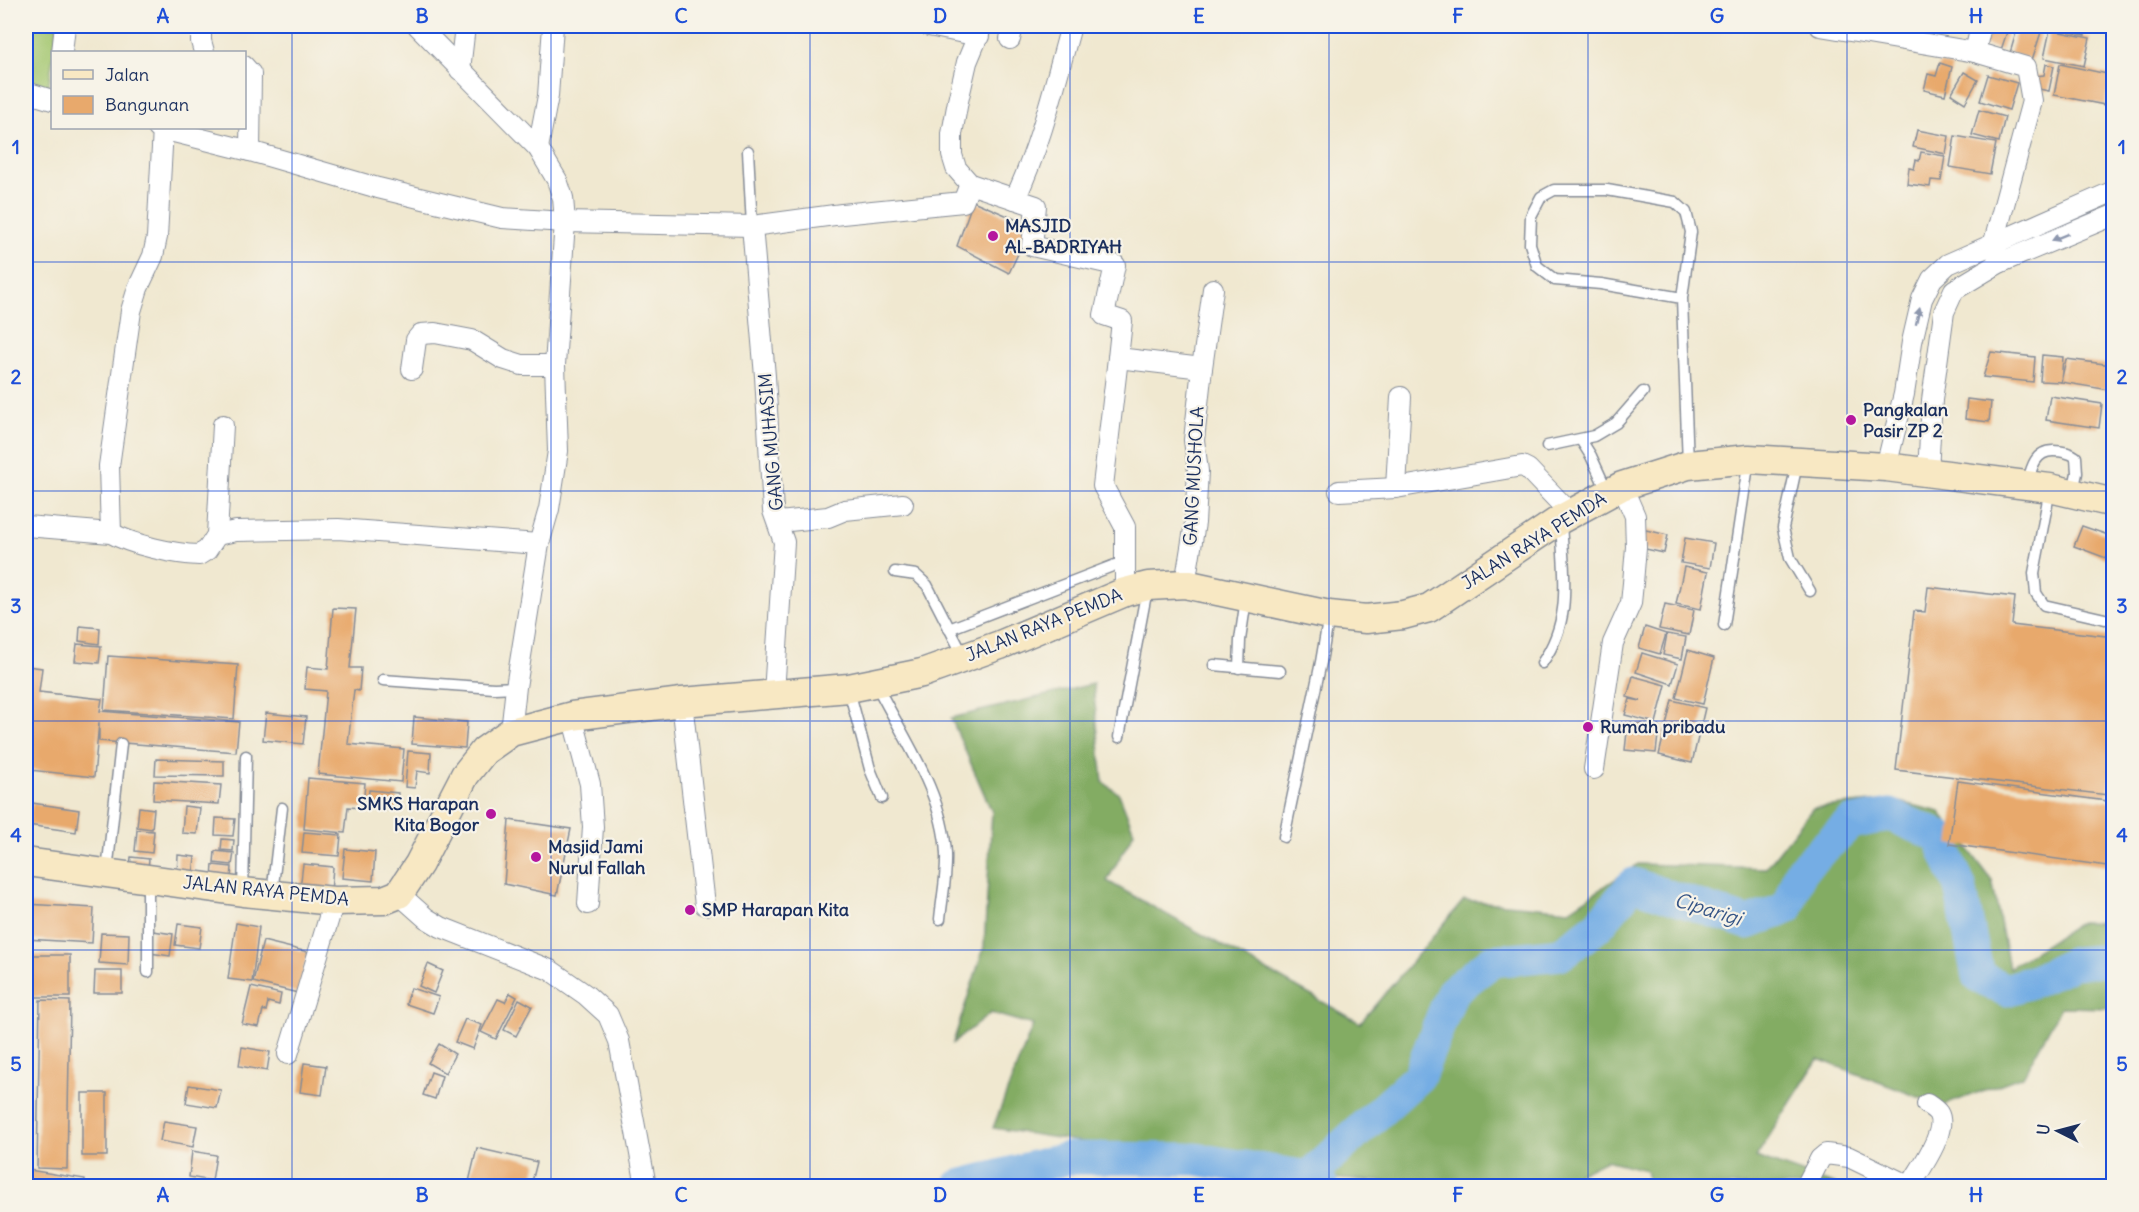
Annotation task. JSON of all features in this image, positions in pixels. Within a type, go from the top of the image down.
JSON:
[{"type":"main road","name":"JALAN RAYA PEMDA","points":[[26,862],[271,895],[334,901],[384,900],[399,894],[419,864],[465,775],[484,751],[511,732],[572,716],[682,702],[863,686],[922,672],[964,658],[1129,591],[1185,584],[1329,615],[1365,619],[1403,615],[1429,608],[1565,516],[1615,490],[1688,465],[1749,459],[1886,467],[2050,489],[2114,503]]},
{"type":"street","points":[[62,51],[65,26]]},
{"type":"street","points":[[201,26],[204,51]]},
{"type":"street","points":[[418,26],[538,148],[557,180],[562,198],[565,222],[555,365],[558,451],[549,509],[539,544],[511,732]]},
{"type":"street","points":[[460,70],[465,26]]},
{"type":"street","points":[[538,148],[548,96],[553,26]]},
{"type":"street","points":[[929,26],[981,31],[967,62],[952,134],[952,155],[956,168],[970,184],[1036,206],[1032,246],[1115,265],[1104,315],[1122,321],[1103,486],[1125,527],[1129,591]]},
{"type":"street","points":[[1016,199],[1045,116],[1071,26]]},
{"type":"street","points":[[1823,26],[1974,52],[2026,67],[2032,101],[1994,242],[1999,263]]},
{"type":"street","points":[[1974,52],[1981,26]]},
{"type":"street","points":[[246,68],[251,74],[250,151]]},
{"type":"street","points":[[26,92],[51,100]]},
{"type":"street","points":[[111,533],[109,466],[131,311],[138,288],[153,256],[157,237],[161,129]]},
{"type":"street","points":[[165,129],[378,188],[502,218],[565,222],[752,226],[963,202],[970,184]]},
{"type":"street","points":[[1886,467],[1904,394],[1912,342],[1922,300],[1932,279],[1948,264],[2114,191]]},
{"type":"street","points":[[1928,472],[1932,400],[1944,312],[1954,290],[1999,263],[2107,218],[2092,201]]},
{"type":"street","name":"GANG MUHASIM","points":[[752,226],[765,376],[773,511],[784,542],[774,693]]},
{"type":"street","name":"GANG MUSHOLA","points":[[1185,584],[1195,523],[1198,471],[1194,440],[1213,289]]},
{"type":"street","points":[[412,369],[416,340],[421,334],[435,333],[472,340],[503,359],[522,365],[555,365]]},
{"type":"street","points":[[1912,342],[1939,348]]},
{"type":"street","points":[[1118,358],[1202,368]]},
{"type":"street","points":[[1396,488],[1401,396]]},
{"type":"street","points":[[26,526],[111,533],[122,539],[199,555],[207,550],[218,534],[223,425]]},
{"type":"street","points":[[1339,491],[1396,488],[1521,466],[1528,469],[1565,516]]},
{"type":"street","points":[[1594,770],[1613,643],[1629,610],[1636,547],[1635,516],[1615,490]]},
{"type":"street","points":[[778,522],[828,517],[845,510],[903,504]]},
{"type":"street","points":[[218,534],[236,531],[338,530],[539,544]]},
{"type":"street","points":[[1115,565],[1129,591]]},
{"type":"street","points":[[682,702],[705,905]]},
{"type":"street","points":[[572,716],[590,784],[593,827],[588,904]]},
{"type":"street","points":[[399,894],[426,918],[441,927],[550,970],[586,995],[608,1015],[619,1041],[646,1186]]},
{"type":"street","points":[[288,1054],[334,901]]},
{"type":"street","points":[[1806,1186],[1820,1159],[1826,1154],[1850,1157],[1910,1186],[1934,1145],[1938,1133],[1940,1119],[1937,1112],[1927,1104]]},
{"type":"lane","points":[[748,151],[752,226]]},
{"type":"lane","points":[[1682,298],[1602,284],[1555,280],[1537,266],[1530,244],[1531,216],[1541,197],[1554,190],[1607,190],[1675,202],[1686,212],[1691,232],[1682,298],[1688,465]]},
{"type":"lane","points":[[1547,446],[1594,436],[1616,423],[1643,392]]},
{"type":"lane","points":[[1581,440],[1615,490]]},
{"type":"lane","points":[[1724,625],[1749,459]]},
{"type":"lane","points":[[1798,461],[1783,528],[1790,558],[1810,591]]},
{"type":"lane","points":[[2050,489],[2034,573],[2036,592],[2044,605],[2105,619]]},
{"type":"lane","points":[[1542,663],[1558,636],[1563,607],[1565,516]]},
{"type":"lane","points":[[949,628],[1115,565]]},
{"type":"lane","points":[[895,572],[916,575],[927,585],[964,658]]},
{"type":"lane","points":[[1119,737],[1129,591]]},
{"type":"lane","points":[[1239,668],[1240,640],[1247,596]]},
{"type":"lane","points":[[1284,837],[1329,615]]},
{"type":"lane","points":[[1214,665],[1280,671]]},
{"type":"lane","points":[[383,680],[494,688],[516,687]]},
{"type":"lane","points":[[863,686],[870,769],[882,798]]},
{"type":"lane","points":[[863,686],[898,727],[922,767],[938,810],[946,854],[940,919]]},
{"type":"lane","points":[[107,872],[121,744]]},
{"type":"lane","points":[[243,892],[246,756]]},
{"type":"lane","points":[[271,895],[282,808]]},
{"type":"lane","points":[[148,878],[148,972]]},
{"type":"green space","points":[[26,26],[58,26],[54,51],[51,51],[48,90],[26,84]]},
{"type":"green space","points":[[1093,684],[1103,782],[1119,794],[1134,832],[1107,881],[1360,1023],[1464,900],[1569,910],[1638,864],[1766,868],[1813,808],[1892,800],[1940,812],[1992,880],[2009,968],[2081,922],[2113,923],[2113,1008],[2061,1007],[2023,1076],[1942,1106],[1818,1059],[1756,1157],[1839,1186],[1649,1186],[1646,1170],[1606,1160],[1554,1186],[1455,1186],[1308,1177],[993,1128],[1033,1025],[991,1013],[953,1043],[984,947],[992,812],[951,718]]},
{"type":"building","points":[[1987,26],[2009,26],[2001,50],[1981,43]]},
{"type":"building","points":[[2018,26],[2043,26],[2032,60],[2010,53]]},
{"type":"building","points":[[2072,26],[2087,26],[2085,35],[2071,32]]},
{"type":"building","points":[[2050,30],[2090,38],[2084,66],[2044,58]]},
{"type":"building","points":[[1940,63],[1952,67],[1945,95],[1924,90],[1928,74],[1936,76]]},
{"type":"building","points":[[2046,64],[2054,66],[2049,91],[2034,88],[2036,76],[2044,75]]},
{"type":"building","points":[[2060,64],[2114,74],[2114,108],[2107,107],[2111,79],[2105,105],[2054,95]]},
{"type":"building","points":[[1964,72],[1978,80],[1965,103],[1951,94]]},
{"type":"building","points":[[1988,75],[2017,83],[2009,110],[1980,101]]},
{"type":"building","points":[[1979,110],[2005,117],[1999,142],[1972,135]]},
{"type":"building","points":[[1917,130],[1949,136],[1946,154],[1913,147]]},
{"type":"building","points":[[1955,136],[1996,143],[1990,174],[1950,167]]},
{"type":"building","points":[[1921,152],[1945,156],[1941,181],[1931,180],[1930,187],[1907,184],[1909,168],[1914,169]]},
{"type":"building","name":"MASJID AL-BADRIYAH","points":[[973,201],[1031,226],[1009,273],[957,246]]},
{"type":"building","points":[[1991,352],[2035,357],[2033,382],[1983,377]]},
{"type":"building","points":[[2042,355],[2063,357],[2061,382],[2040,381]]},
{"type":"building","points":[[2066,359],[2112,365],[2109,390],[2061,382]]},
{"type":"building","points":[[2050,396],[2102,404],[2099,428],[2046,420]]},
{"type":"building","points":[[1967,399],[1991,402],[1989,422],[1965,419]]},
{"type":"building","points":[[2082,526],[2114,537],[2114,561],[2074,546]]},
{"type":"building","points":[[1646,530],[1668,535],[1664,553],[1641,548]]},
{"type":"building","points":[[1685,538],[1714,543],[1710,568],[1681,563]]},
{"type":"building","points":[[1684,567],[1708,572],[1701,609],[1676,604]]},
{"type":"building","points":[[1928,587],[2015,597],[2012,625],[2114,637],[2114,744],[2108,795],[1896,770],[1914,611],[1925,612]]},
{"type":"building","points":[[1665,604],[1694,610],[1689,635],[1659,629]]},
{"type":"building","points":[[333,608],[356,609],[350,668],[361,668],[359,691],[354,690],[348,744],[404,749],[401,782],[318,774],[326,691],[305,689],[307,667],[328,669]]},
{"type":"building","points":[[80,626],[100,628],[99,644],[79,641]]},
{"type":"building","points":[[1645,627],[1666,634],[1660,654],[1639,648]]},
{"type":"building","points":[[1667,634],[1686,637],[1682,659],[1663,655]]},
{"type":"building","points":[[77,644],[101,646],[99,663],[75,661]]},
{"type":"building","points":[[1688,650],[1714,658],[1703,704],[1676,698]]},
{"type":"building","points":[[1642,653],[1678,664],[1672,684],[1636,672]]},
{"type":"building","points":[[108,656],[238,665],[234,719],[104,710]]},
{"type":"building","points":[[27,666],[42,668],[39,692],[102,699],[100,711],[239,722],[236,752],[99,741],[99,722],[94,777],[30,770],[29,782],[26,782]]},
{"type":"building","points":[[1633,676],[1666,685],[1656,723],[1625,715],[1630,699],[1641,701],[1627,697]]},
{"type":"building","points":[[1672,700],[1705,708],[1692,763],[1659,755]]},
{"type":"building","points":[[266,713],[306,717],[303,744],[263,740]]},
{"type":"building","points":[[414,717],[467,722],[465,748],[412,744]]},
{"type":"building","points":[[1628,723],[1659,726],[1656,753],[1625,750]]},
{"type":"building","points":[[408,751],[431,753],[430,773],[417,771],[415,788],[405,787]]},
{"type":"building","points":[[156,759],[224,761],[224,776],[155,775]]},
{"type":"building","points":[[308,778],[365,783],[363,808],[348,807],[345,833],[304,829]]},
{"type":"building","points":[[154,781],[221,785],[219,804],[153,800]]},
{"type":"building","points":[[1958,781],[2114,802],[2114,867],[1949,844]]},
{"type":"building","points":[[369,790],[398,793],[396,811],[367,809]]},
{"type":"building","points":[[32,803],[79,810],[76,832],[28,825]]},
{"type":"building","points":[[184,806],[200,808],[197,834],[182,833]]},
{"type":"building","points":[[139,807],[154,809],[152,829],[137,827]]},
{"type":"building","points":[[216,818],[235,819],[233,836],[215,835]]},
{"type":"building","name":"Masjid Jami Nurul Fallah","points":[[509,820],[571,829],[557,895],[504,884]]},
{"type":"building","points":[[137,830],[154,831],[152,853],[135,851]]},
{"type":"building","points":[[304,832],[341,835],[339,856],[302,853]]},
{"type":"building","points":[[222,839],[234,840],[233,851],[221,850]]},
{"type":"building","points":[[345,849],[375,852],[373,881],[342,878]]},
{"type":"building","points":[[215,851],[234,853],[232,865],[214,863]]},
{"type":"building","points":[[178,855],[195,857],[193,875],[177,874]]},
{"type":"building","points":[[131,857],[149,859],[148,869],[130,867]]},
{"type":"building","points":[[303,864],[333,867],[331,892],[300,889]]},
{"type":"building","points":[[213,865],[232,867],[231,879],[212,877]]},
{"type":"building","points":[[26,904],[94,908],[92,943],[26,939]]},
{"type":"building","points":[[236,923],[259,927],[252,982],[228,979]]},
{"type":"building","points":[[178,924],[202,927],[199,948],[175,945]]},
{"type":"building","points":[[153,931],[173,934],[170,956],[150,953]]},
{"type":"building","points":[[101,933],[129,934],[128,965],[99,963]]},
{"type":"building","points":[[263,941],[308,952],[298,993],[253,982]]},
{"type":"building","points":[[26,955],[70,955],[70,997],[26,997]]},
{"type":"building","points":[[428,964],[443,971],[434,993],[419,986]]},
{"type":"building","points":[[95,971],[122,971],[122,993],[94,993]]},
{"type":"building","points":[[251,987],[281,994],[279,1005],[268,1002],[266,1011],[263,1010],[259,1027],[242,1024]]},
{"type":"building","points":[[411,988],[439,997],[433,1013],[406,1004]]},
{"type":"building","points":[[510,993],[517,997],[496,1039],[481,1032],[498,999],[505,1002]]},
{"type":"building","points":[[519,999],[532,1006],[516,1036],[504,1030]]},
{"type":"building","points":[[40,1000],[70,1001],[67,1169],[37,1168]]},
{"type":"building","points":[[465,1019],[482,1025],[473,1049],[455,1042]]},
{"type":"building","points":[[439,1044],[455,1054],[445,1073],[428,1063]]},
{"type":"building","points":[[242,1047],[270,1052],[267,1071],[239,1066]]},
{"type":"building","points":[[304,1063],[326,1066],[322,1095],[300,1092]]},
{"type":"building","points":[[431,1072],[442,1076],[435,1099],[423,1095]]},
{"type":"building","points":[[189,1085],[221,1090],[217,1108],[186,1103]]},
{"type":"building","points":[[82,1093],[107,1093],[107,1156],[82,1156]]},
{"type":"building","points":[[164,1121],[197,1126],[193,1147],[160,1141]]},
{"type":"building","points":[[477,1148],[537,1162],[531,1186],[502,1183],[502,1186],[468,1186]]},
{"type":"building","points":[[192,1151],[216,1155],[212,1181],[189,1177]]},
{"type":"building","points":[[29,1170],[85,1179],[84,1186],[26,1186]]},
{"type":"waterway","name":"Ciparigi","points":[[1308,1177],[1419,1076],[1452,992],[1492,961],[1561,954],[1598,926],[1633,884],[1748,923],[1787,908],[1800,871],[1850,823],[1890,815],[1939,836],[1960,887],[1978,976],[2006,990],[2037,980],[2074,963],[2114,960]]},
{"type":"waterway","points":[[959,1186],[1069,1158],[1196,1159],[1308,1177],[1322,1186]]},
{"type":"place","name":"MASJID AL-BADRIYAH","points":[[993,236]]},
{"type":"place","name":"Pangkalan Pasir ZP 2","points":[[1851,420]]},
{"type":"place","name":"Rumah pribadu","points":[[1588,727]]},
{"type":"place","name":"SMKS Harapan Kita Bogor","points":[[491,814]]},
{"type":"place","name":"Masjid Jami Nurul Fallah","points":[[536,857]]},
{"type":"place","name":"SMP Harapan Kita","points":[[690,910]]}]
